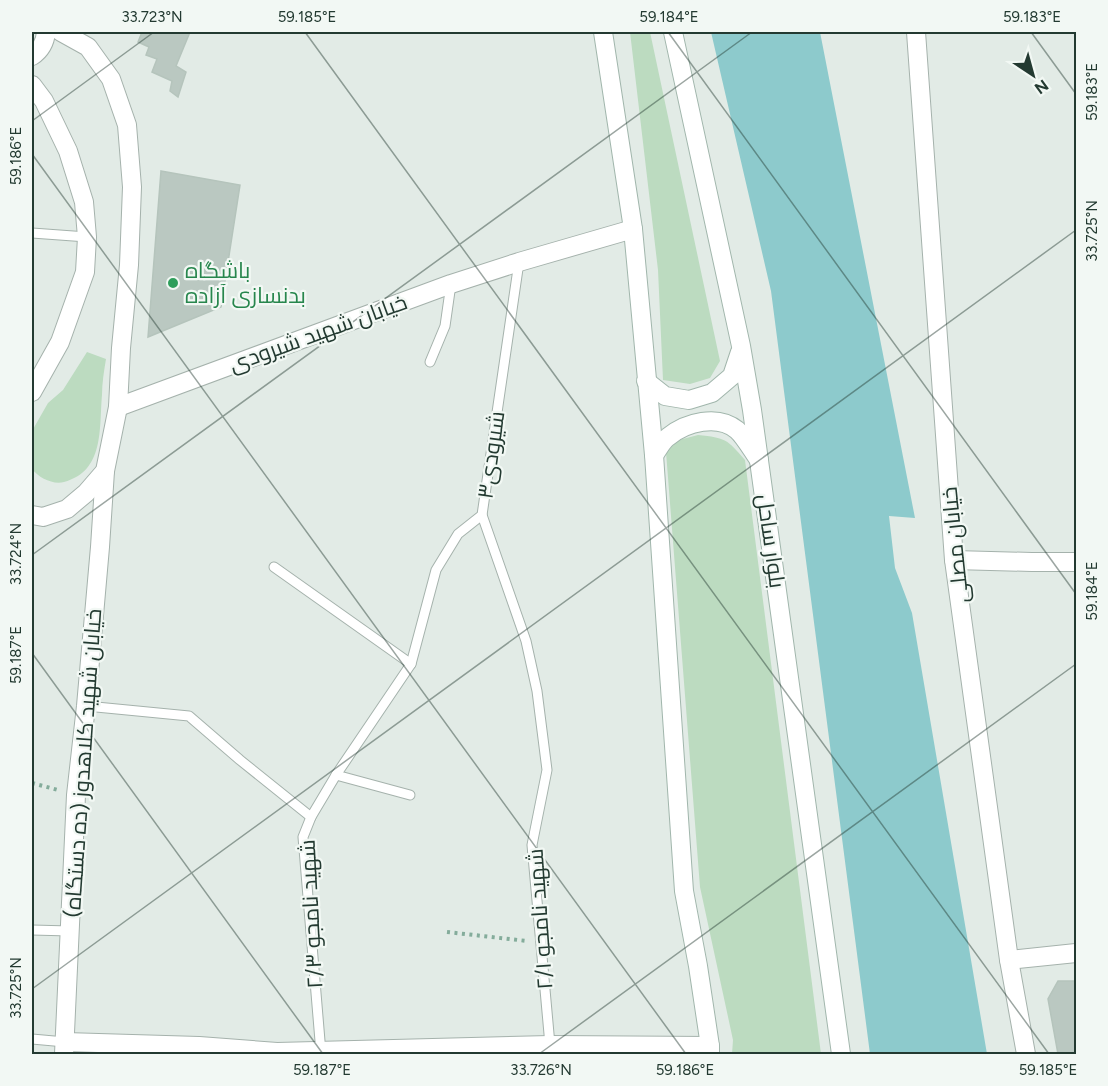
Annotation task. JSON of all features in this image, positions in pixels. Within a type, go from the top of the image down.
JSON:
[{"type":"street","points":[[32,57],[40,50],[45,41],[46,32]]},
{"type":"street","name":"خیابان شهید کلاهدوز (ده دستگاه)","points":[[61,32],[88,47],[111,79],[127,125],[132,187],[129,265],[118,407],[105,471],[86,706],[76,795],[65,1048]]},
{"type":"street","points":[[65,1048],[199,1046],[321,1053],[550,1045],[710,1050],[684,891],[654,455],[633,230],[603,32]]},
{"type":"street","name":"بلوار ساحل","points":[[673,32],[741,346],[760,462],[841,1054]]},
{"type":"street","name":"خیابان مصلی","points":[[916,32],[954,560],[1009,960],[1026,1054]]},
{"type":"street","points":[[32,85],[44,102],[68,151],[84,202],[87,237],[85,272],[71,312],[60,342],[32,392]]},
{"type":"street","name":"خیابان شهید شیرودی","points":[[118,407],[451,284],[633,230]]},
{"type":"street","points":[[646,381],[665,396],[689,400],[712,393],[732,376],[741,346]]},
{"type":"street","points":[[654,455],[667,437],[683,428],[703,422],[719,421],[736,430],[760,462]]},
{"type":"street","points":[[32,515],[43,517],[67,509],[86,493],[105,471]]},
{"type":"street","points":[[954,560],[1077,562]]},
{"type":"street","points":[[1009,960],[1077,953]]},
{"type":"lane","points":[[32,233],[87,237]]},
{"type":"lane","name":"شیرودی۳","points":[[411,664],[436,570],[458,534],[482,515],[519,262]]},
{"type":"lane","points":[[430,362],[445,326],[451,284]]},
{"type":"lane","name":"شهید نامجو ۲/۱","points":[[482,515],[526,640],[537,691],[547,770],[532,844],[550,1045]]},
{"type":"lane","points":[[274,567],[411,664]]},
{"type":"lane","name":"شهید نامجو ۲/۳","points":[[321,1053],[303,837],[311,817],[336,775],[411,664]]},
{"type":"lane","points":[[86,706],[189,716],[311,817]]},
{"type":"lane","points":[[336,775],[410,795]]},
{"type":"lane","points":[[32,930],[70,931]]},
{"type":"lane","points":[[32,1039],[65,1048]]},
{"type":"path","points":[[32,783],[76,795]]},
{"type":"path","points":[[447,932],[541,942]]},
{"type":"green space","points":[[630,32],[650,32],[720,361],[710,378],[690,384],[663,380],[658,270]]},
{"type":"green space","points":[[87,352],[106,359],[97,447],[87,468],[77,476],[60,483],[51,482],[32,469],[32,431],[48,403],[63,390]]},
{"type":"green space","points":[[698,435],[725,441],[745,460],[821,1054],[732,1054],[733,1040],[700,887],[666,452],[679,440]]},
{"type":"water","points":[[711,32],[820,32],[915,518],[889,516],[895,568],[912,613],[987,1054],[870,1054],[771,291]]},
{"type":"building","points":[[142,32],[190,32],[176,66],[186,72],[178,97],[170,91],[172,81],[152,72],[157,59],[146,55],[149,47],[138,42]]},
{"type":"building","points":[[161,171],[240,185],[221,307],[148,337]]},
{"type":"building","points":[[1058,981],[1076,981],[1076,1054],[1058,1054],[1048,999]]},
{"type":"place","name":"باشگاه بدنسازی آزاده","points":[[173,283]]}]
